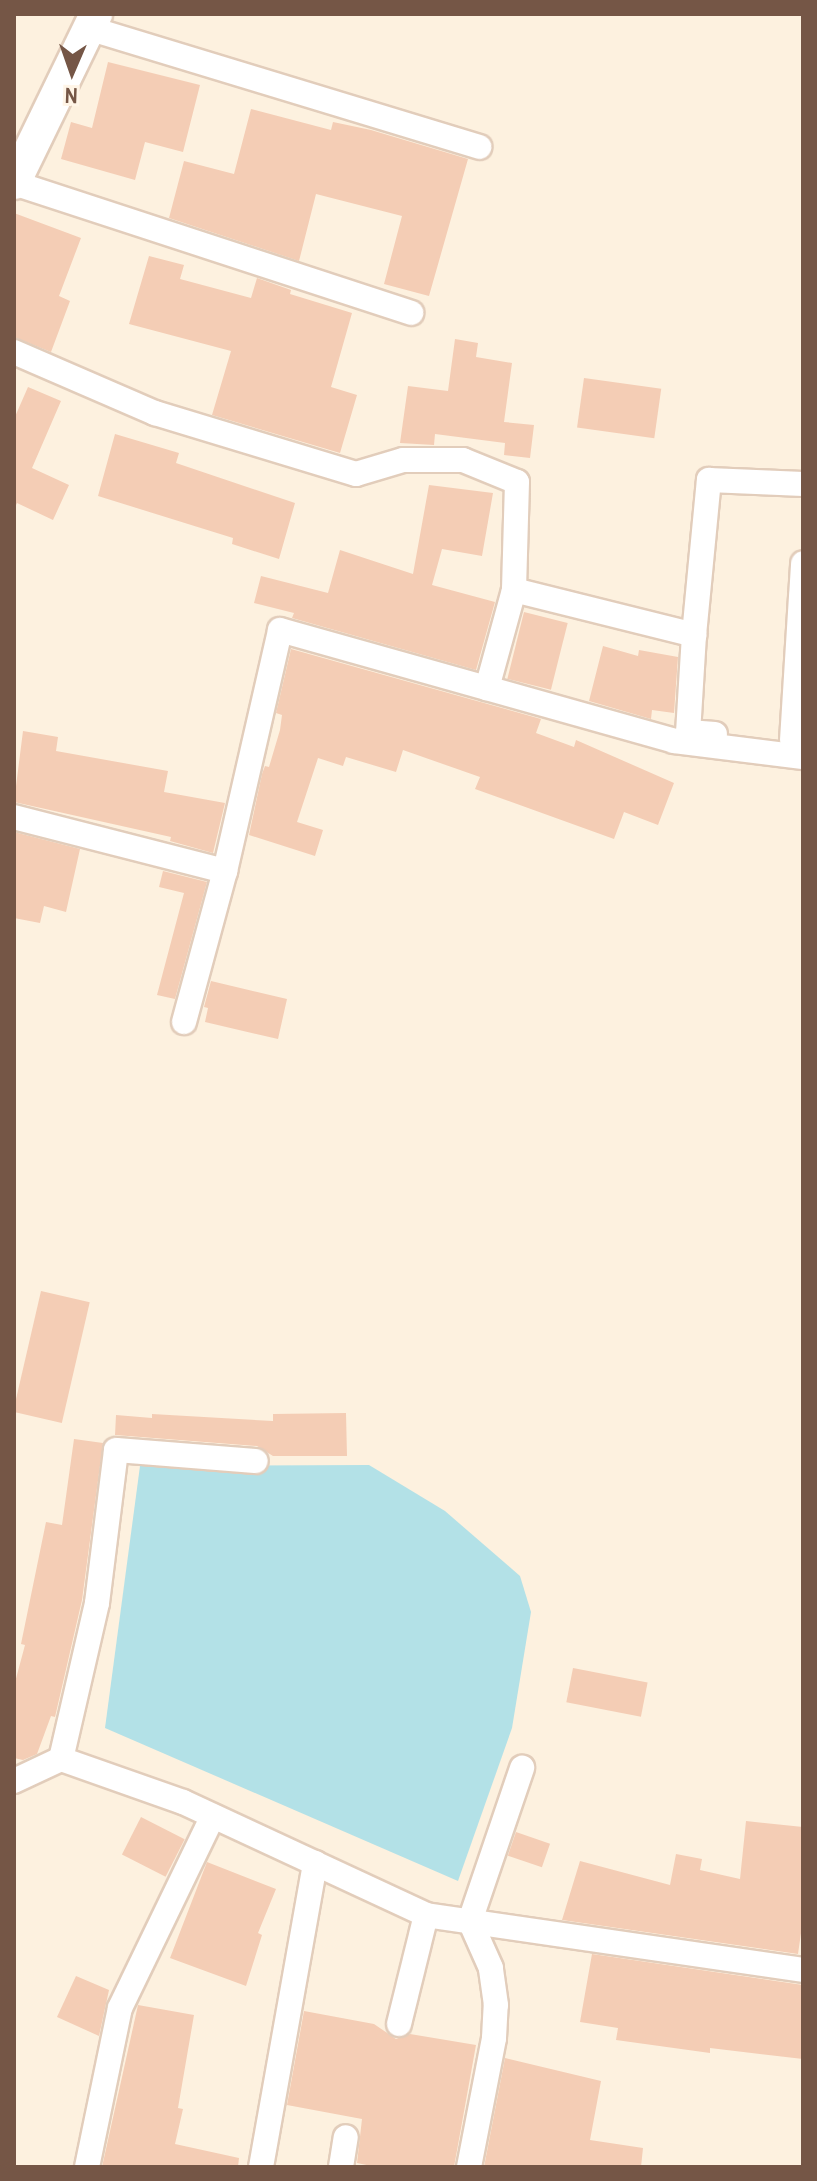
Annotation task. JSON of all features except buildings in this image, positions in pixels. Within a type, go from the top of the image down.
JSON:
[{"type":"main road","points":[[14,183],[92,21]]},
{"type":"street","points":[[92,21],[479,147]]},
{"type":"street","points":[[14,183],[411,313]]},
{"type":"street","points":[[14,352],[155,413],[356,474],[403,460],[463,460],[517,482],[514,590],[487,688]]},
{"type":"street","points":[[799,746],[688,732],[709,480],[803,484]]},
{"type":"street","points":[[799,746],[803,563]]},
{"type":"street","points":[[514,590],[694,635]]},
{"type":"street","points":[[184,1022],[225,871],[280,630],[674,741],[799,746]]},
{"type":"street","points":[[14,817],[225,871]]},
{"type":"street","points":[[61,1759],[97,1603],[116,1450],[256,1461]]},
{"type":"street","points":[[15,1778],[61,1759],[213,1816],[426,1915],[803,1970]]},
{"type":"street","points":[[469,2167],[494,2038],[496,2005],[491,1968],[470,1921],[522,1768]]},
{"type":"street","points":[[87,2167],[120,2008],[213,1816]]},
{"type":"street","points":[[261,2167],[315,1863]]},
{"type":"street","points":[[399,2024],[426,1915]]},
{"type":"street","points":[[341,2167],[346,2137]]},
{"type":"water","points":[[369,1465],[445,1511],[520,1576],[531,1612],[512,1728],[458,1881],[105,1728],[140,1466]]}]
